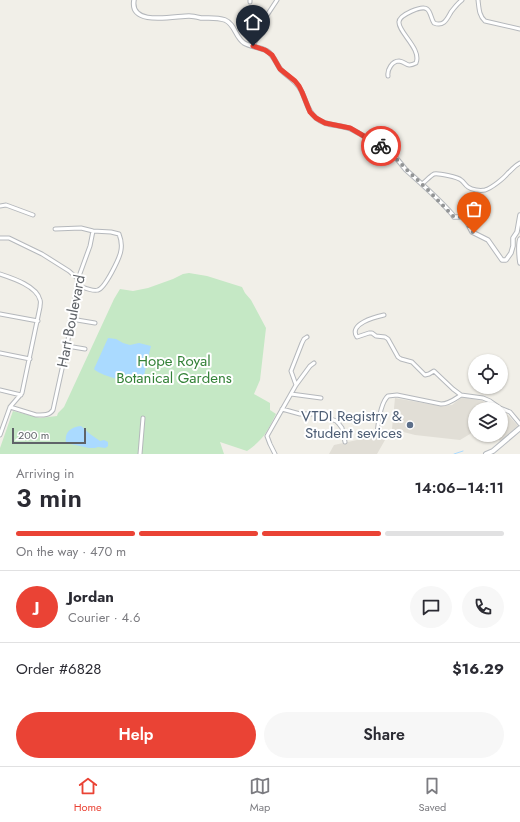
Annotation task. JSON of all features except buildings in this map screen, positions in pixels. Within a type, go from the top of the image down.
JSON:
[{"type":"main road","points":[[486,454],[493,451],[520,428]]},
{"type":"street","points":[[134,0],[134,8],[137,13],[154,19],[188,16],[225,20],[232,25],[244,43],[265,50],[272,55],[280,69],[299,86],[310,112],[316,118],[325,123],[350,128],[387,149],[454,217],[464,217],[472,232],[488,240],[502,260],[506,260],[510,254],[513,246],[513,238],[518,232],[520,215]]},
{"type":"street","points":[[253,46],[257,40],[260,27],[277,0]]},
{"type":"street","points":[[388,76],[392,64],[395,62],[402,62],[409,65],[416,63],[417,61],[416,54],[410,40],[399,25],[398,22],[400,19],[419,8],[425,8],[430,12],[434,23],[443,23],[462,0]]},
{"type":"street","points":[[478,0],[482,18],[485,21],[520,29]]},
{"type":"street","points":[[422,184],[432,175],[438,173],[458,178],[463,181],[468,188],[485,190],[509,173],[514,166],[520,163]]},
{"type":"street","points":[[0,206],[6,205],[33,215]]},
{"type":"street","points":[[55,229],[81,228],[119,234],[122,250],[109,277],[100,290],[94,291],[77,285]]},
{"type":"street","name":"Hart Boulevard","points":[[10,407],[36,415],[49,414],[52,412],[67,346],[78,279],[90,246],[93,231]]},
{"type":"street","points":[[0,238],[9,238],[42,254],[69,271],[78,279]]},
{"type":"street","points":[[520,239],[518,246],[520,251],[520,263]]},
{"type":"street","points":[[0,274],[18,280],[31,288],[38,295],[40,300],[38,321],[22,393],[10,407],[0,435]]},
{"type":"street","points":[[0,314],[38,321]]},
{"type":"street","points":[[384,315],[363,322],[356,329],[355,333],[357,337],[369,333],[376,336],[385,337],[392,345],[398,357],[412,362],[425,375],[434,371],[461,395],[483,398],[490,401],[500,408],[510,412],[520,424]]},
{"type":"street","points":[[71,319],[95,323]]},
{"type":"street","points":[[296,384],[291,370],[302,343],[307,337]]},
{"type":"street","points":[[67,346],[85,349]]},
{"type":"street","points":[[0,352],[30,359]]},
{"type":"street","points":[[275,454],[267,436],[296,384],[314,363]]},
{"type":"street","points":[[0,390],[20,395]]},
{"type":"street","points":[[291,394],[321,398]]},
{"type":"street","points":[[377,434],[380,416],[385,399],[388,396],[397,395],[446,404],[461,395]]},
{"type":"street","points":[[282,410],[300,414],[321,415],[336,421],[342,428],[345,442]]},
{"type":"street","points":[[140,454],[144,418]]},
{"type":"shaded area","points":[[462,397],[485,402],[468,402],[468,435],[460,440],[415,435],[392,429],[395,398],[440,406],[452,405]]},
{"type":"shaded area","points":[[508,415],[520,428],[508,436]]},
{"type":"shaded area","points":[[389,433],[377,454],[329,454],[334,445]]},
{"type":"green space","name":"Hope Royal Botanical Gardens","points":[[189,273],[207,276],[242,287],[266,328],[260,380],[254,394],[270,403],[270,410],[276,414],[267,430],[257,443],[247,451],[220,442],[224,454],[0,454],[0,448],[13,411],[40,418],[57,416],[64,407],[120,289],[133,291],[148,288]]},
{"type":"water","points":[[108,338],[116,339],[130,345],[139,343],[151,346],[143,380],[135,382],[125,381],[107,376],[94,369]]},
{"type":"water","points":[[81,426],[100,441],[104,440],[108,442],[108,446],[105,448],[89,448],[66,443],[67,433],[71,429]]},
{"type":"waterway","points":[[454,454],[463,451]]},
{"type":"way so far","points":[[381,146],[387,149],[454,217],[463,216],[467,220],[469,228],[474,233]]},
{"type":"place","name":"VTDI Registry & Student sevices","points":[[410,425]]},
{"type":"route","points":[[253,46],[269,52],[280,69],[295,81],[302,92],[310,112],[316,118],[325,123],[350,128],[381,146]]}]
